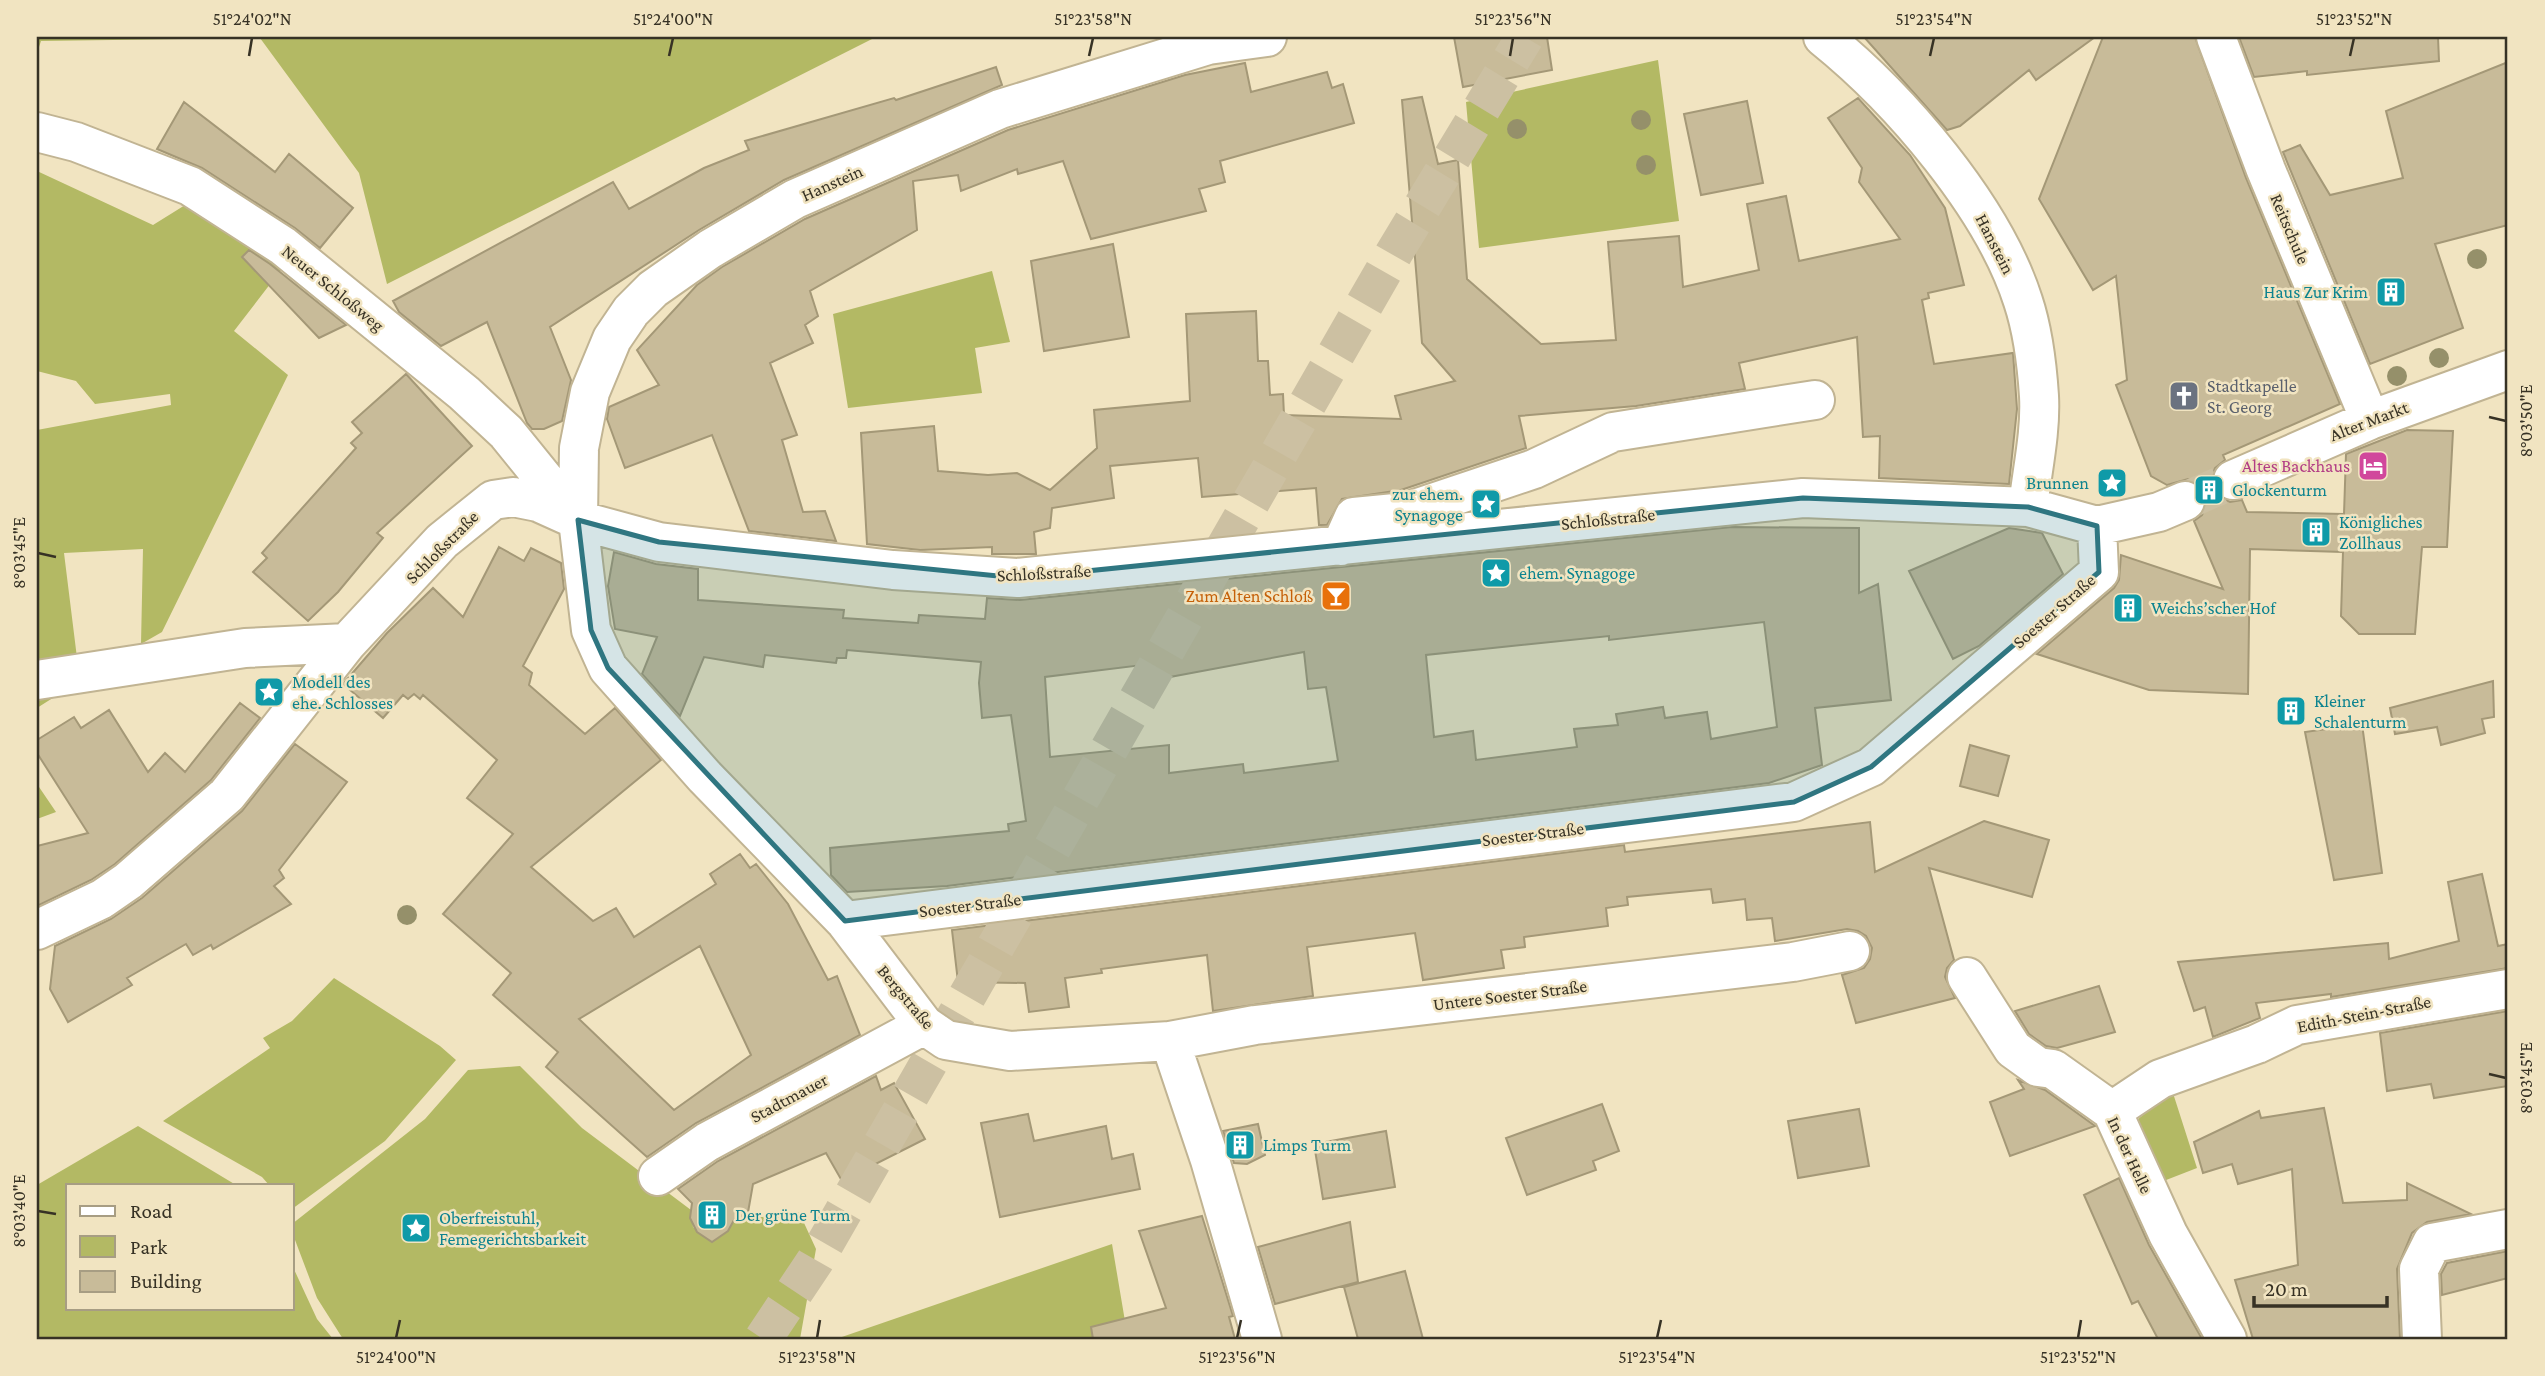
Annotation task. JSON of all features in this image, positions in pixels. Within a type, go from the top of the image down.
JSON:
[{"type":"street","name":"Hanstein","points":[[578,520],[579,448],[590,392],[612,340],[631,311],[653,289],[710,248],[795,199],[1000,108],[1208,45],[1267,37]]},
{"type":"street","name":"Hanstein","points":[[1823,37],[1860,68],[1903,112],[1985,218],[2023,301],[2039,398],[2028,507]]},
{"type":"street","name":"Reitschule","points":[[2216,37],[2266,170],[2370,419]]},
{"type":"street","name":"Neuer Schloßweg","points":[[37,132],[76,142],[190,186],[283,246],[464,393],[506,432],[578,520]]},
{"type":"street","name":"Alter Markt","points":[[2234,480],[2370,419],[2508,370]]},
{"type":"street","points":[[1341,546],[1354,517],[1406,512],[1534,469],[1613,432],[1815,400]]},
{"type":"street","name":"Schloßstraße","points":[[37,930],[102,899],[177,841],[207,814],[227,795],[347,643],[442,541],[493,500],[513,497],[538,502],[578,520],[659,542],[892,570],[1018,578],[1803,498],[2028,507],[2096,526],[2159,512],[2185,500]]},
{"type":"street","name":"Bergstraße","points":[[578,520],[592,630],[608,668],[705,777],[845,921],[925,1025],[946,1040],[1010,1051],[1170,1041]]},
{"type":"street","name":"Soester Straße","points":[[845,921],[1794,802],[1871,767],[2099,572],[2096,526]]},
{"type":"street","points":[[37,680],[245,648],[347,643]]},
{"type":"street","name":"Untere Soester Straße","points":[[1170,1041],[1255,1025],[1793,962],[1850,951]]},
{"type":"street","name":"In der Helle","points":[[1966,978],[2013,1049],[2038,1067],[2053,1069],[2112,1111],[2168,1234],[2227,1339]]},
{"type":"street","name":"Edith-Stein-Straße","points":[[2112,1111],[2160,1079],[2258,1044],[2297,1025],[2508,989]]},
{"type":"street","name":"Stadtmauer","points":[[658,1176],[706,1142],[925,1025]]},
{"type":"street","points":[[1170,1041],[1210,1160],[1262,1339]]},
{"type":"street","points":[[2422,1339],[2419,1269],[2432,1243],[2508,1229]]},
{"type":"highlighted area","points":[[1803,498],[2028,507],[2097,526],[2099,572],[1871,767],[1794,802],[845,921],[608,668],[591,630],[578,520],[659,542],[1018,578]]},
{"type":"green space","points":[[37,37],[876,37],[387,284],[359,173],[260,38],[41,41],[37,53]]},
{"type":"green space","points":[[1658,60],[1679,221],[1479,248],[1466,102]]},
{"type":"green space","points":[[37,171],[153,225],[190,202],[284,266],[234,331],[288,375],[162,632],[141,644],[143,549],[64,553],[78,666],[70,687],[37,708],[37,430],[171,405],[170,394],[95,404],[76,381],[37,371]]},
{"type":"green space","points":[[992,271],[1010,342],[975,348],[982,393],[848,408],[833,314]]},
{"type":"green space","points":[[37,784],[56,812],[37,819]]},
{"type":"green space","points":[[334,978],[440,1046],[456,1060],[385,1141],[294,1208],[294,1184],[268,1184],[262,1177],[163,1121],[270,1048],[263,1038],[292,1021]]},
{"type":"green space","points":[[520,1066],[582,1128],[691,1210],[693,1227],[703,1236],[721,1235],[728,1230],[732,1221],[799,1212],[816,1249],[800,1339],[343,1339],[317,1298],[294,1237],[294,1222],[425,1119],[468,1070]]},
{"type":"green space","points":[[2172,1090],[2197,1168],[2161,1182],[2143,1142],[2137,1120]]},
{"type":"green space","points":[[138,1126],[234,1184],[66,1184],[66,1310],[294,1310],[294,1269],[317,1319],[333,1339],[37,1339],[37,1185]]},
{"type":"green space","points":[[1112,1244],[1128,1339],[836,1339]]},
{"type":"building","points":[[1454,37],[1547,37],[1552,70],[1463,87]]},
{"type":"building","points":[[1864,37],[2095,37],[2036,80],[2029,70],[1960,126],[1947,130]]},
{"type":"building","points":[[2103,37],[2195,37],[2246,178],[2340,404],[2223,455],[2225,460],[2215,468],[2211,478],[2213,489],[2220,497],[2230,502],[2242,500],[2247,512],[2344,514],[2346,454],[2407,430],[2453,431],[2447,547],[2422,547],[2415,634],[2359,634],[2341,616],[2343,552],[2250,549],[2248,694],[2149,690],[2037,654],[2114,588],[2119,580],[2121,555],[2223,589],[2194,521],[2202,515],[2207,504],[2205,492],[2198,483],[2188,479],[2167,485],[2151,476],[2116,385],[2127,380],[2116,276],[2093,290],[2039,199]]},
{"type":"building","points":[[2239,37],[2438,37],[2439,61],[2307,75],[2307,71],[2254,77]]},
{"type":"building","points":[[2508,62],[2508,225],[2435,244],[2463,328],[2370,364],[2283,152],[2300,145],[2330,195],[2403,178],[2386,111]]},
{"type":"building","points":[[1245,63],[1251,92],[1327,72],[1332,88],[1343,84],[1354,123],[1220,161],[1225,182],[1199,189],[1206,211],[1091,239],[1063,161],[1018,174],[1017,169],[961,191],[958,175],[913,181],[917,230],[810,291],[818,316],[805,325],[813,343],[770,363],[797,435],[782,440],[803,512],[825,511],[836,541],[749,531],[712,435],[625,468],[607,419],[609,407],[659,385],[637,350],[697,285],[722,267],[805,219],[1008,130],[1185,75]]},
{"type":"building","points":[[996,67],[1002,85],[784,180],[699,230],[550,327],[571,380],[562,421],[544,429],[532,429],[527,423],[487,322],[441,346],[399,312],[393,301],[613,182],[629,209],[704,168],[749,150],[745,141],[894,98],[896,100]]},
{"type":"building","points":[[1422,97],[1438,164],[1458,160],[1467,279],[1541,344],[1616,340],[1608,242],[1679,236],[1683,287],[1759,270],[1747,204],[1786,196],[1799,261],[1900,239],[1859,182],[1862,168],[1828,118],[1858,98],[1910,155],[1945,208],[1964,285],[1928,293],[1929,298],[1922,300],[1934,364],[2013,353],[2017,409],[2009,484],[1879,478],[1880,436],[1863,437],[1857,337],[1739,363],[1745,389],[1636,406],[1519,416],[1526,448],[1401,490],[1342,499],[1327,525],[1319,525],[1316,488],[1202,497],[1198,458],[1110,466],[1114,498],[1052,508],[1050,528],[1034,532],[1036,554],[992,554],[992,547],[920,550],[867,544],[861,433],[934,426],[938,471],[988,475],[1017,473],[1050,490],[1097,448],[1094,410],[1190,401],[1186,314],[1256,311],[1258,361],[1268,361],[1270,395],[1283,394],[1284,415],[1401,419],[1395,396],[1455,381],[1422,343],[1402,100]]},
{"type":"building","points":[[1747,101],[1763,183],[1701,195],[1684,114]]},
{"type":"building","points":[[184,102],[275,172],[289,154],[353,208],[320,248],[295,228],[202,168],[157,149]]},
{"type":"building","points":[[1113,244],[1129,337],[1044,351],[1031,261]]},
{"type":"building","points":[[249,250],[346,325],[319,338],[242,257]]},
{"type":"building","points":[[406,374],[472,446],[377,533],[383,538],[338,592],[308,621],[253,572],[267,558],[262,553],[356,448],[351,443],[362,433],[352,422]]},
{"type":"building","points":[[1732,527],[1859,528],[1859,593],[1878,584],[1891,700],[1815,708],[1822,765],[1769,783],[947,886],[847,892],[831,875],[830,848],[1009,831],[1008,824],[1026,821],[1011,715],[982,718],[979,683],[981,662],[847,650],[846,658],[837,658],[836,663],[765,655],[763,667],[704,657],[680,716],[642,674],[657,637],[615,629],[608,586],[614,552],[656,564],[698,569],[698,600],[844,610],[843,618],[918,623],[919,615],[985,619],[987,598],[1020,600]],"holes":[[[1764,622],[1777,727],[1711,739],[1707,712],[1665,718],[1663,707],[1616,714],[1618,725],[1574,729],[1577,747],[1476,760],[1473,731],[1434,737],[1426,655],[1609,636],[1609,640]],[[1304,652],[1308,689],[1326,687],[1338,761],[1244,773],[1243,764],[1169,773],[1169,745],[1050,757],[1045,677],[1142,665],[1143,682]]]},
{"type":"building","points":[[2009,528],[2042,533],[2063,574],[1979,646],[1953,659],[1909,571]]},
{"type":"building","points":[[499,547],[524,561],[531,548],[561,563],[564,589],[523,666],[532,673],[529,685],[585,734],[615,708],[661,760],[531,867],[593,921],[616,908],[634,937],[716,884],[710,874],[740,854],[750,868],[756,864],[788,904],[828,980],[837,976],[860,1035],[696,1123],[647,1157],[546,1067],[558,1052],[493,995],[511,973],[443,914],[513,834],[467,798],[497,760],[423,695],[420,699],[414,694],[408,699],[403,695],[383,718],[343,684],[387,633],[433,588],[463,617]],"holes":[[[700,946],[751,1055],[674,1110],[579,1019]]]},
{"type":"building","points":[[2493,681],[2494,717],[2482,719],[2485,733],[2441,745],[2437,727],[2395,734],[2390,708]]},
{"type":"building","points":[[240,703],[260,718],[211,780],[115,864],[91,880],[37,906],[37,846],[88,833],[37,753],[37,740],[74,717],[81,728],[109,710],[148,772],[165,753],[185,772]]},
{"type":"building","points":[[2362,724],[2382,873],[2334,880],[2305,732]]},
{"type":"building","points":[[295,744],[347,782],[279,870],[284,878],[274,886],[291,904],[213,949],[211,945],[193,955],[186,944],[127,978],[132,985],[68,1022],[50,989],[55,946],[111,919],[142,898],[242,811]]},
{"type":"building","points":[[1970,745],[2009,756],[1998,796],[1960,786]]},
{"type":"building","points":[[1984,821],[2049,840],[2032,897],[1929,868],[1954,960],[1947,968],[1945,977],[1955,998],[1856,1023],[1842,975],[1864,968],[1870,959],[1872,948],[1866,936],[1847,929],[1775,941],[1772,918],[1747,920],[1745,899],[1713,903],[1711,889],[1627,897],[1628,905],[1606,908],[1608,926],[1524,937],[1525,947],[1501,950],[1504,968],[1423,980],[1415,933],[1307,947],[1313,996],[1213,1011],[1207,955],[1101,969],[1102,973],[1065,978],[1069,1007],[1029,1012],[1025,983],[958,982],[952,930],[1624,845],[1625,852],[1870,822],[1875,872]]},
{"type":"building","points":[[2482,874],[2498,946],[2508,944],[2508,968],[2331,997],[2331,994],[2256,1003],[2260,1018],[2213,1037],[2205,1007],[2194,1011],[2178,962],[2388,943],[2389,959],[2459,941],[2448,882]]},
{"type":"building","points":[[2099,986],[2115,1032],[2057,1048],[2046,1046],[2029,1034],[2015,1011]]},
{"type":"building","points":[[2508,1011],[2508,1086],[2434,1098],[2431,1084],[2387,1091],[2380,1033]]},
{"type":"building","points":[[876,1076],[881,1090],[894,1083],[925,1139],[842,1181],[826,1153],[753,1184],[747,1218],[734,1220],[728,1231],[712,1242],[697,1232],[690,1218],[692,1203],[678,1189],[718,1161]]},
{"type":"building","points":[[2018,1080],[2045,1090],[2095,1126],[2010,1156],[1990,1102],[2024,1089]]},
{"type":"building","points":[[1602,1104],[1619,1151],[1593,1161],[1596,1170],[1527,1195],[1506,1138]]},
{"type":"building","points":[[2324,1108],[2343,1203],[2407,1200],[2407,1183],[2471,1214],[2427,1222],[2412,1233],[2397,1269],[2400,1339],[2253,1339],[2235,1280],[2298,1265],[2292,1169],[2238,1184],[2232,1164],[2203,1173],[2194,1142],[2259,1111],[2261,1118]]},
{"type":"building","points":[[1859,1109],[1869,1166],[1798,1178],[1788,1121]]},
{"type":"building","points":[[1028,1114],[1034,1141],[1106,1126],[1112,1159],[1133,1154],[1140,1189],[1000,1217],[981,1123]]},
{"type":"building","name":"Limps Turm","points":[[1258,1124],[1265,1155],[1247,1164],[1234,1163],[1223,1131]]},
{"type":"building","points":[[1386,1131],[1395,1187],[1323,1199],[1314,1144]]},
{"type":"building","points":[[2119,1178],[2149,1245],[2202,1339],[2158,1339],[2138,1301],[2132,1304],[2084,1195]]},
{"type":"building","points":[[1202,1216],[1233,1316],[1229,1317],[1235,1339],[1093,1339],[1091,1327],[1166,1308],[1139,1231]]},
{"type":"building","points":[[1350,1222],[1358,1282],[1275,1304],[1258,1247]]},
{"type":"building","points":[[2508,1251],[2508,1278],[2442,1295],[2441,1274],[2447,1263]]},
{"type":"building","points":[[1405,1271],[1423,1339],[1358,1339],[1344,1287]]},
{"type":"tunnel","points":[[763,1339],[815,1261],[1394,253],[1525,37]]},
{"type":"tunnel","points":[[2185,501],[2233,480]]},
{"type":"place","name":"Haus Zur Krim","points":[[2391,292]]},
{"type":"place","name":"Stadtkapelle St. Georg","points":[[2184,396]]},
{"type":"place","name":"Altes Backhaus","points":[[2373,466]]},
{"type":"place","name":"Brunnen","points":[[2112,483]]},
{"type":"place","name":"Glockenturm","points":[[2209,490]]},
{"type":"place","name":"zur ehem. Synagoge","points":[[1486,504]]},
{"type":"place","name":"Königliches Zollhaus","points":[[2316,532]]},
{"type":"place","name":"ehem. Synagoge","points":[[1496,573]]},
{"type":"place","name":"Zum Alten Schloß","points":[[1336,596]]},
{"type":"place","name":"Weichs’scher Hof","points":[[2128,608]]},
{"type":"place","name":"Modell des ehe. Schlosses","points":[[269,692]]},
{"type":"place","name":"Kleiner Schalenturm","points":[[2291,711]]},
{"type":"place","name":"Limps Turm","points":[[1240,1145]]},
{"type":"place","name":"Der grüne Turm","points":[[712,1215]]},
{"type":"place","name":"Oberfreistuhl, Femegerichtsbarkeit","points":[[416,1228]]}]
